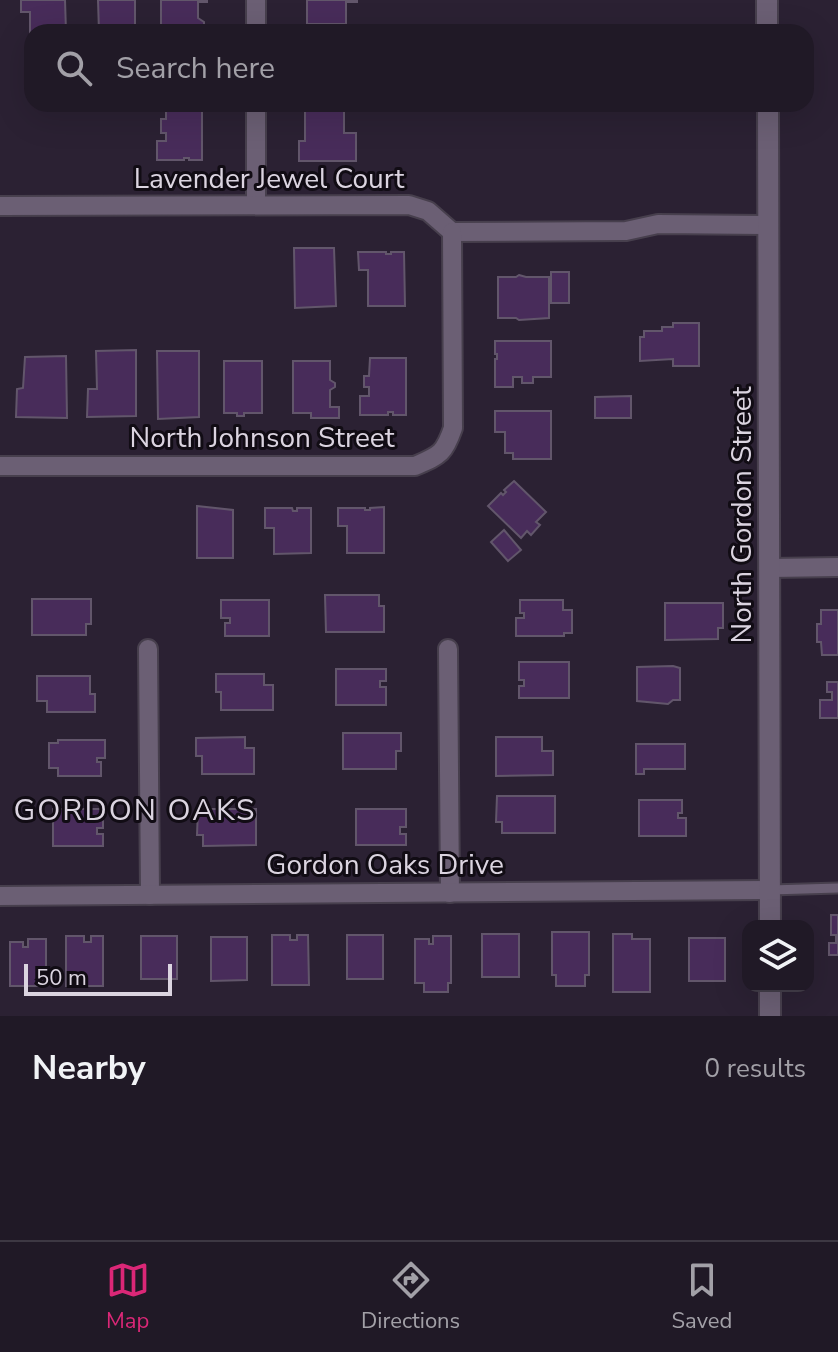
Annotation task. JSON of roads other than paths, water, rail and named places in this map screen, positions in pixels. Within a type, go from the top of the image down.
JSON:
[{"type":"street","points":[[256,0],[256,24]]},
{"type":"street","points":[[767,0],[767,24]]},
{"type":"street","points":[[256,112],[256,205]]},
{"type":"street","name":"North Gordon Street","points":[[768,112],[770,920]]},
{"type":"street","name":"Lavender Jewel Court","points":[[0,206],[409,205],[428,211],[452,232]]},
{"type":"street","points":[[452,232],[626,231],[658,224],[769,225]]},
{"type":"street","name":"North Johnson Street","points":[[0,466],[415,466],[433,458],[446,448],[453,428],[452,232]]},
{"type":"street","points":[[771,568],[838,567]]},
{"type":"street","points":[[148,649],[150,895]]},
{"type":"street","points":[[448,649],[450,893]]},
{"type":"street","name":"Gordon Oaks Drive","points":[[0,896],[770,890]]},
{"type":"street","points":[[770,992],[770,1016]]},
{"type":"lane","points":[[770,890],[838,888]]},
{"type":"district","name":"GORDON OAKS","points":[[135,810]]}]
